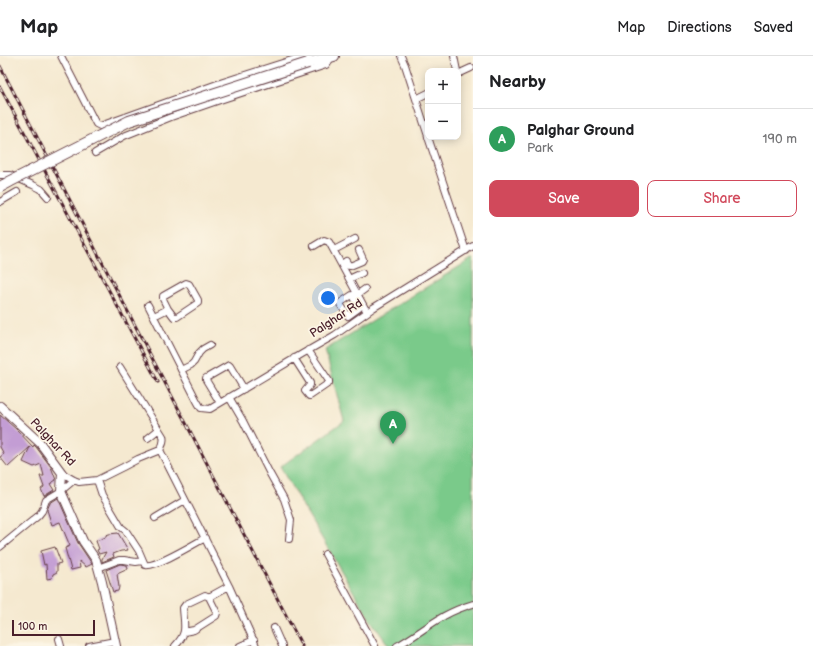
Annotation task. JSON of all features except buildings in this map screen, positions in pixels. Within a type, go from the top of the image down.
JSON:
[{"type":"highway","points":[[0,187],[129,121],[308,60],[333,56]]},
{"type":"main road","name":"Palghar Rd","points":[[0,406],[40,443],[62,472]]},
{"type":"main road","points":[[62,472],[59,488],[83,540],[96,560],[115,644]]},
{"type":"street","points":[[61,56],[96,124],[100,126],[298,57],[308,60]]},
{"type":"street","points":[[95,153],[124,136],[171,118],[326,65],[333,56]]},
{"type":"street","points":[[401,56],[425,126]]},
{"type":"street","points":[[454,56],[457,68]]},
{"type":"street","points":[[461,72],[471,68]]},
{"type":"street","points":[[416,98],[425,94]]},
{"type":"street","points":[[429,140],[466,251]]},
{"type":"street","points":[[0,175],[10,176],[34,185],[41,189],[48,197]]},
{"type":"street","points":[[0,202],[17,192]]},
{"type":"street","points":[[334,250],[355,239]]},
{"type":"street","points":[[314,246],[324,240],[327,240],[349,266],[362,261],[363,259],[359,250]]},
{"type":"street","name":"Palghar Rd","points":[[181,370],[201,408],[210,409],[335,335],[367,312],[473,246]]},
{"type":"street","points":[[344,260],[349,279],[356,296],[367,312]]},
{"type":"street","points":[[349,279],[362,272]]},
{"type":"street","points":[[186,283],[189,284],[198,300],[198,303],[177,317],[174,317],[168,308],[163,296],[186,283]]},
{"type":"street","points":[[356,296],[365,289]]},
{"type":"street","points":[[148,305],[181,370],[191,365],[199,353],[210,345]]},
{"type":"street","points":[[154,316],[168,308]]},
{"type":"street","points":[[294,358],[310,383],[305,391],[308,396],[310,396],[329,383],[329,381],[308,350]]},
{"type":"street","points":[[220,403],[206,378],[230,366],[244,389]]},
{"type":"street","points":[[120,367],[164,439],[160,450],[229,586],[255,643],[240,646]]},
{"type":"street","points":[[230,397],[284,499],[291,520],[289,539]]},
{"type":"street","points":[[148,438],[158,430]]},
{"type":"street","name":"Palghar Rd","points":[[62,472],[80,482],[97,480],[138,459],[160,450]]},
{"type":"street","points":[[0,546],[38,516],[42,511],[46,500],[59,488],[74,480]]},
{"type":"street","points":[[97,480],[102,495],[121,527],[126,531],[139,551],[145,565],[148,566],[168,558],[205,538]]},
{"type":"street","points":[[155,518],[185,500]]},
{"type":"street","points":[[325,554],[375,646]]},
{"type":"street","points":[[98,568],[119,560],[134,562],[143,561]]},
{"type":"street","points":[[174,646],[184,635],[183,608],[186,604],[205,596],[209,597],[229,586]]},
{"type":"street","points":[[184,632],[194,630],[216,616],[217,613],[209,597]]},
{"type":"street","points":[[397,646],[444,616],[473,604]]},
{"type":"street","points":[[274,628],[282,646]]},
{"type":"street","points":[[59,639],[61,646]]},
{"type":"street","points":[[89,646],[115,644]]},
{"type":"green space","points":[[473,258],[473,646],[389,646],[369,618],[280,467],[344,421],[325,350]]},
{"type":"railway","points":[[0,66],[302,646]]},
{"type":"railway","points":[[0,87],[158,382]]},
{"type":"place","name":"Palghar Ground","points":[[393,444]]}]
